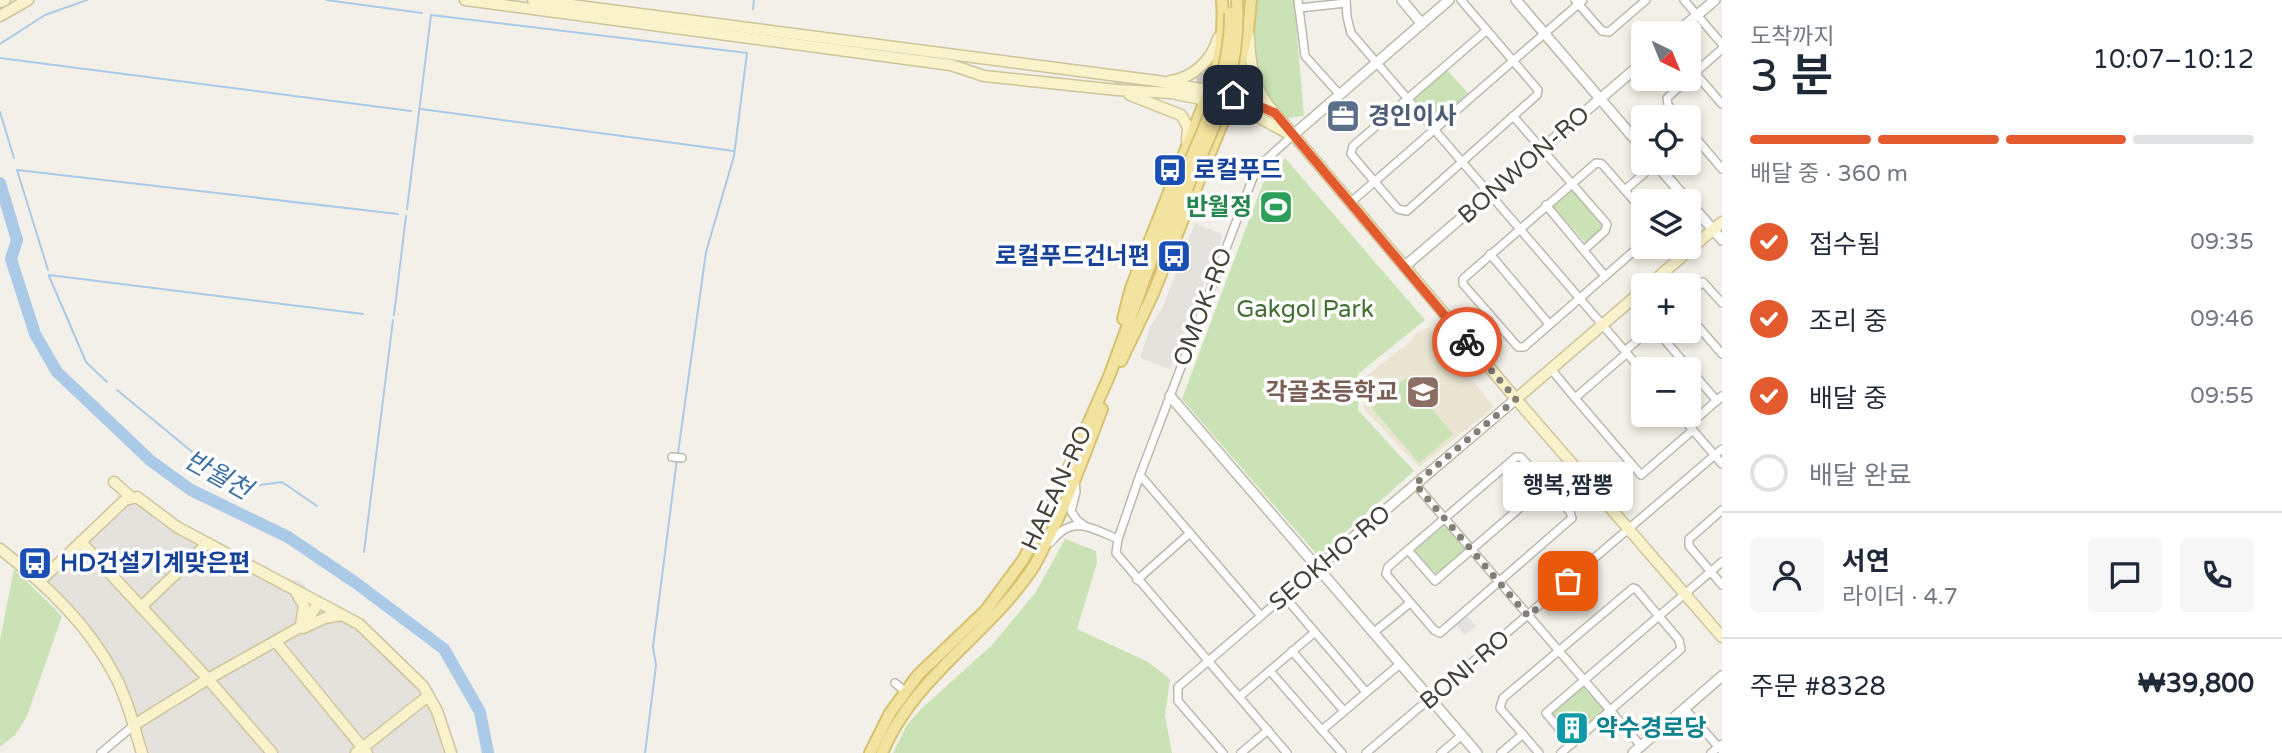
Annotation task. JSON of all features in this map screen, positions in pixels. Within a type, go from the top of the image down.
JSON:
[{"type":"main road","points":[[0,2],[5,0]]},
{"type":"main road","points":[[0,16],[28,0]]},
{"type":"main road","points":[[466,0],[951,65],[984,76],[1231,99],[1275,113]]},
{"type":"main road","points":[[533,0],[1157,82],[1207,96]]},
{"type":"main road","points":[[1113,373],[1131,288],[1207,96],[1221,51],[1222,0]]},
{"type":"main road","points":[[1183,187],[1221,84],[1230,26],[1230,0]]},
{"type":"main road","points":[[1183,187],[1228,91],[1238,37],[1237,0]]},
{"type":"main road","points":[[1113,373],[1152,296],[1231,99],[1248,31],[1251,0]]},
{"type":"main road","points":[[1157,82],[1182,79],[1195,71],[1215,48],[1223,20]]},
{"type":"main road","points":[[1248,31],[1251,69],[1266,103],[1516,399],[1722,637]]},
{"type":"main road","points":[[1115,87],[1181,115],[1188,127],[1186,147]]},
{"type":"main road","points":[[1231,99],[1292,136]]},
{"type":"main road","points":[[1199,117],[1207,108],[1217,108],[1222,114],[1221,126]]},
{"type":"main road","name":"HAEAN-RO","points":[[882,753],[916,696],[1000,609],[1037,560],[1075,479],[1183,187]]},
{"type":"main road","points":[[1667,273],[1722,222]]},
{"type":"main road","name":"SEOKHO-RO","points":[[1516,399],[1631,300]]},
{"type":"main road","name":"HAEAN-RO","points":[[870,753],[891,713],[918,675],[986,610],[1023,560],[1052,506],[1113,373]]},
{"type":"main road","points":[[114,482],[131,498]]},
{"type":"main road","points":[[41,580],[125,500],[137,497],[177,527],[359,624],[423,686],[437,711],[451,753]]},
{"type":"main road","points":[[81,542],[208,679],[272,753]]},
{"type":"main road","points":[[141,607],[208,543]]},
{"type":"main road","points":[[0,549],[41,580],[103,654],[117,678],[142,753]]},
{"type":"main road","points":[[295,591],[304,606],[303,619],[296,630]]},
{"type":"main road","points":[[296,630],[312,615],[318,603]]},
{"type":"main road","points":[[134,725],[208,679],[296,630],[325,618],[341,615]]},
{"type":"main road","points":[[276,642],[362,751],[428,696]]},
{"type":"street","points":[[1402,0],[1422,24]]},
{"type":"street","name":"OMOK-RO","points":[[1118,539],[1259,166],[1450,0]]},
{"type":"street","points":[[1461,0],[1487,30],[1512,60],[1538,90],[1537,95],[1407,211],[1398,209],[1351,154],[1353,146],[1487,30]]},
{"type":"street","points":[[1516,0],[1631,135]]},
{"type":"street","points":[[1350,203],[1579,1],[1602,31],[1609,32],[1646,0]]},
{"type":"street","points":[[1685,0],[1722,44]]},
{"type":"street","points":[[1690,21],[1715,0]]},
{"type":"street","points":[[1339,95],[1305,56],[1299,4],[1346,2],[1351,33],[1631,358]]},
{"type":"street","points":[[1701,68],[1722,49]]},
{"type":"street","name":"BONWON-RO","points":[[1404,267],[1631,73]]},
{"type":"street","points":[[1701,86],[1722,104]]},
{"type":"street","points":[[1668,105],[1667,98],[1675,91]]},
{"type":"street","points":[[1513,116],[1607,224],[1605,230],[1584,250]]},
{"type":"street","points":[[1701,145],[1722,169]]},
{"type":"street","points":[[1631,197],[1602,164],[1596,163],[1490,254],[1463,279],[1463,284],[1518,347],[1524,347],[1631,253]]},
{"type":"street","points":[[1625,190],[1642,175]]},
{"type":"street","points":[[1666,175],[1679,189]]},
{"type":"street","points":[[1546,205],[1605,275]]},
{"type":"street","points":[[1701,216],[1722,240]]},
{"type":"street","points":[[1490,254],[1549,324]]},
{"type":"street","points":[[1701,284],[1703,282],[1722,303]]},
{"type":"street","points":[[1701,330],[1722,354]]},
{"type":"street","points":[[1575,398],[1635,343]]},
{"type":"street","points":[[1551,369],[1641,475],[1719,398],[1668,343]]},
{"type":"street","points":[[1170,396],[1476,753]]},
{"type":"street","name":"SEOKHO-RO","points":[[1208,662],[1516,399]]},
{"type":"street","points":[[1691,428],[1722,464]]},
{"type":"street","name":"BONI-RO","points":[[1366,753],[1722,449]]},
{"type":"street","points":[[671,457],[682,458]]},
{"type":"street","points":[[1516,457],[1521,457],[1546,485],[1570,512],[1572,518],[1440,633],[1434,630],[1385,574],[1388,567],[1516,457]]},
{"type":"street","points":[[1408,550],[1435,581],[1572,463]]},
{"type":"street","points":[[1140,475],[1262,616]]},
{"type":"street","points":[[1075,479],[1076,492],[1072,511],[1077,520],[1118,539],[1116,553],[1137,580],[1287,753]]},
{"type":"street","points":[[1415,484],[1610,710],[1637,750],[1722,676]]},
{"type":"street","points":[[1722,510],[1689,539],[1689,546],[1722,585]]},
{"type":"street","points":[[1037,560],[1065,527],[1085,526]]},
{"type":"street","points":[[1137,580],[1190,533]]},
{"type":"street","points":[[1572,744],[1546,713],[1722,562]]},
{"type":"street","points":[[1539,753],[1500,708],[1503,698],[1633,588],[1679,640],[1681,649],[1561,753]]},
{"type":"street","points":[[1284,596],[1366,692]]},
{"type":"street","points":[[1373,633],[1410,603]]},
{"type":"street","points":[[1239,697],[1315,632]]},
{"type":"street","points":[[1292,651],[1344,711]]},
{"type":"street","points":[[1208,662],[1178,687],[1178,701],[1223,753]]},
{"type":"street","points":[[1322,730],[1399,664]]},
{"type":"street","points":[[1270,671],[1342,753]]},
{"type":"street","points":[[895,683],[906,692]]},
{"type":"street","points":[[1685,709],[1721,747],[1711,753]]},
{"type":"street","points":[[101,753],[134,725]]},
{"type":"street","points":[[1241,753],[1268,730]]},
{"type":"street","points":[[1501,753],[1523,734]]},
{"type":"street","points":[[1441,753],[1461,736]]},
{"type":"shaded area","points":[[1195,223],[1223,235],[1170,369],[1140,358],[1150,327],[1163,307]]},
{"type":"shaded area","name":"각골초등학교","points":[[1429,327],[1494,407],[1419,467],[1364,409],[1364,378],[1411,341],[1415,334]]},
{"type":"shaded area","points":[[131,497],[300,582],[329,609],[368,633],[419,691],[435,719],[446,753],[141,753],[128,710],[90,636],[41,580]]},
{"type":"shaded area","points":[[1466,615],[1476,626],[1465,635],[1455,624]]},
{"type":"green space","points":[[1255,0],[1294,0],[1304,116],[1287,118],[1270,103],[1254,62]]},
{"type":"green space","points":[[1446,69],[1469,94],[1434,122],[1414,100]]},
{"type":"green space","name":"Gakgol Park","points":[[1285,158],[1425,320],[1358,374],[1358,410],[1414,471],[1318,556],[1182,399],[1263,183]]},
{"type":"green space","points":[[1572,189],[1605,227],[1588,242],[1585,242],[1554,208]]},
{"type":"green space","points":[[1406,378],[1453,434],[1419,463],[1372,408]]},
{"type":"green space","points":[[1445,523],[1466,550],[1439,575],[1415,551],[1415,547]]},
{"type":"green space","points":[[1065,539],[1096,551],[1097,563],[1077,629],[1148,662],[1170,679],[1165,716],[1172,753],[893,753],[907,725],[921,709],[992,645],[1036,592]]},
{"type":"green space","points":[[14,569],[62,616],[27,716],[15,735],[0,747],[0,640]]},
{"type":"green space","points":[[1580,687],[1584,687],[1604,710],[1575,739],[1571,739],[1551,713]]},
{"type":"waterway","points":[[0,44],[45,15],[87,0]]},
{"type":"waterway","points":[[326,0],[422,13]]},
{"type":"waterway","points":[[753,9],[754,0]]},
{"type":"waterway","points":[[407,209],[431,15],[747,53],[734,156],[706,252],[678,453]]},
{"type":"waterway","points":[[0,58],[411,111]]},
{"type":"waterway","points":[[421,109],[734,151]]},
{"type":"waterway","points":[[0,112],[14,158]]},
{"type":"waterway","points":[[48,270],[17,170],[398,214]]},
{"type":"waterway","name":"반월천","points":[[0,183],[17,240],[11,259],[35,334],[57,372],[151,461],[191,490],[288,537],[356,583],[444,649],[480,712],[488,753]]},
{"type":"waterway","points":[[394,315],[406,216]]},
{"type":"waterway","points":[[49,275],[363,314]]},
{"type":"waterway","points":[[49,276],[86,362],[107,382]]},
{"type":"waterway","points":[[364,552],[393,320]]},
{"type":"waterway","points":[[117,390],[230,483],[244,487],[282,482],[317,506]]},
{"type":"waterway","points":[[645,753],[656,665],[653,647],[677,459]]},
{"type":"tunnel","points":[[1241,17],[1243,0]]},
{"type":"tunnel","points":[[1185,87],[1207,76],[1217,66]]},
{"type":"tunnel","points":[[1114,83],[1151,87]]},
{"type":"way so far","points":[[1467,342],[1516,399],[1415,484],[1528,616],[1568,581]]},
{"type":"place","name":"경인이사","points":[[1343,116]]},
{"type":"place","name":"로컬푸드","points":[[1170,170]]},
{"type":"place","name":"반월정","points":[[1276,207]]},
{"type":"place","name":"로컬푸드건너편","points":[[1174,256]]},
{"type":"place","name":"각골초등학교","points":[[1423,392]]},
{"type":"place","name":"HD건설기계맞은편","points":[[35,563]]},
{"type":"place","name":"행복,짬뽕","points":[[1568,581]]},
{"type":"place","name":"약수경로당","points":[[1572,728]]},
{"type":"route","points":[[1233,95],[1275,113],[1467,342]]}]
